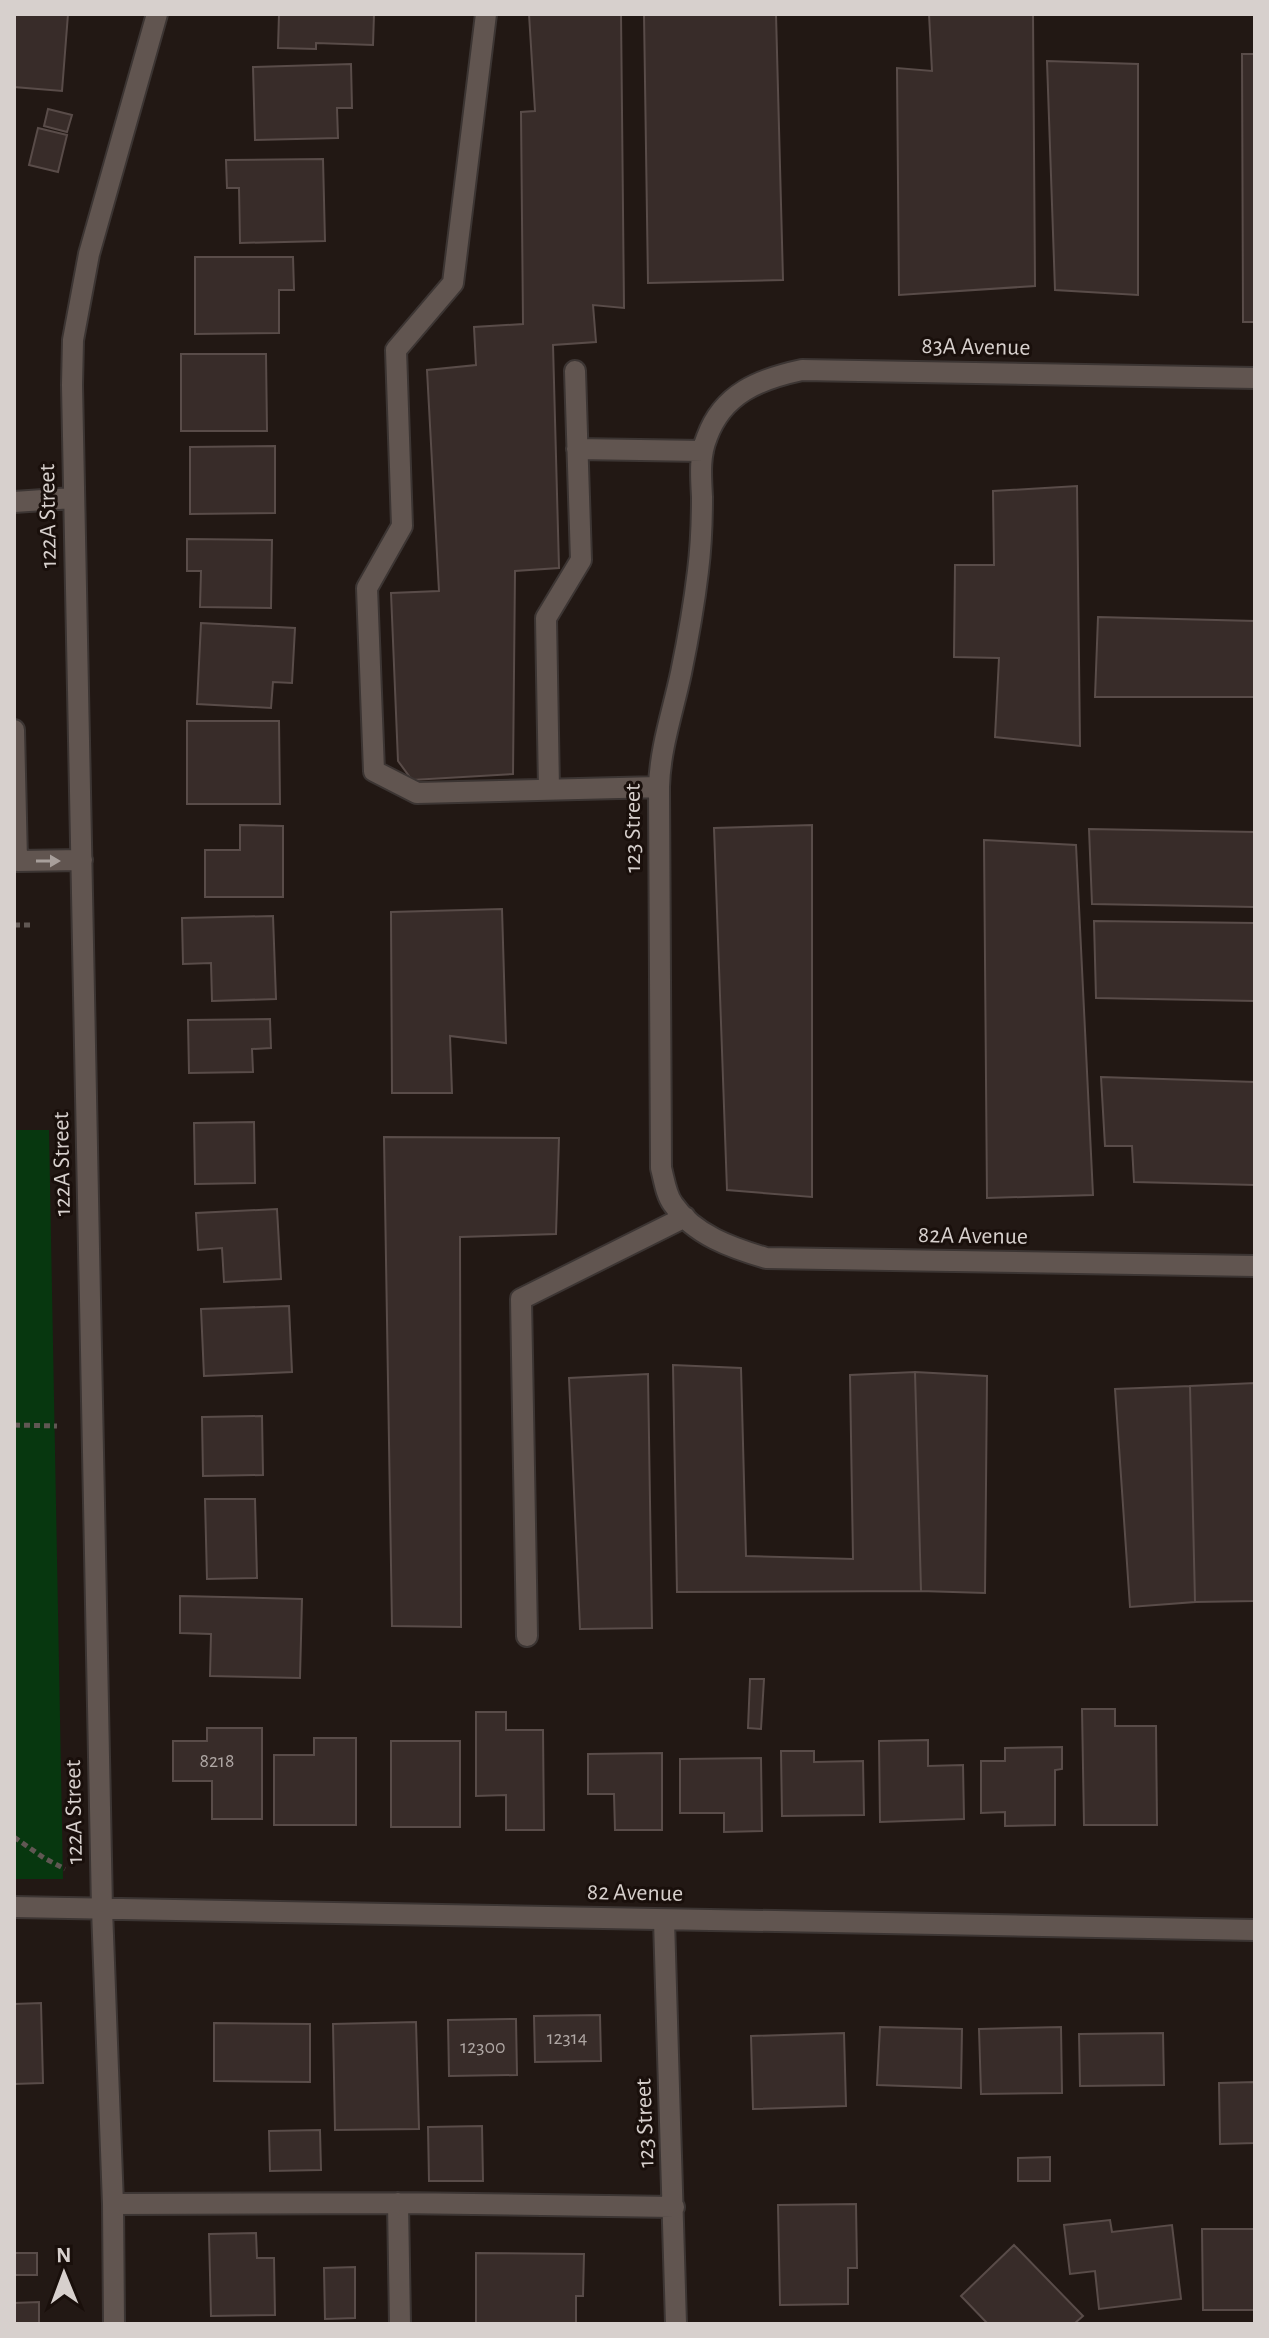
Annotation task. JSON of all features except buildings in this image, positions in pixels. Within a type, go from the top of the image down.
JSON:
[{"type":"street","name":"122A Street","points":[[114,2324],[113,2204],[102,1909],[73,498],[73,340],[89,254],[157,14]]},
{"type":"street","points":[[486,14],[453,283],[396,350],[402,526],[367,588],[374,771],[417,793],[659,787]]},
{"type":"street","name":"83A Avenue","points":[[715,422],[750,385],[776,375],[802,370],[1255,378]]},
{"type":"street","points":[[549,789],[546,618],[581,560],[575,371]]},
{"type":"street","name":"123 Street","points":[[691,1222],[671,1203],[661,1168],[659,764],[681,674],[698,568],[703,451],[715,422]]},
{"type":"street","points":[[577,449],[703,451]]},
{"type":"street","points":[[14,502],[73,498]]},
{"type":"street","points":[[14,730],[17,861],[82,860]]},
{"type":"street","points":[[527,1636],[521,1299],[691,1222]]},
{"type":"street","name":"82A Avenue","points":[[691,1222],[726,1246],[766,1258],[1255,1266]]},
{"type":"street","name":"82 Avenue","points":[[14,1907],[1255,1930]]},
{"type":"street","name":"123 Street","points":[[664,1920],[676,2324]]},
{"type":"street","points":[[398,2203],[400,2324]]},
{"type":"street","points":[[113,2204],[398,2203],[674,2207]]},
{"type":"path","points":[[14,925],[31,925]]},
{"type":"path","points":[[14,1425],[57,1426]]},
{"type":"path","points":[[14,1837],[65,1869]]},
{"type":"green space","points":[[14,1130],[49,1130],[63,1879],[14,1879]]}]
